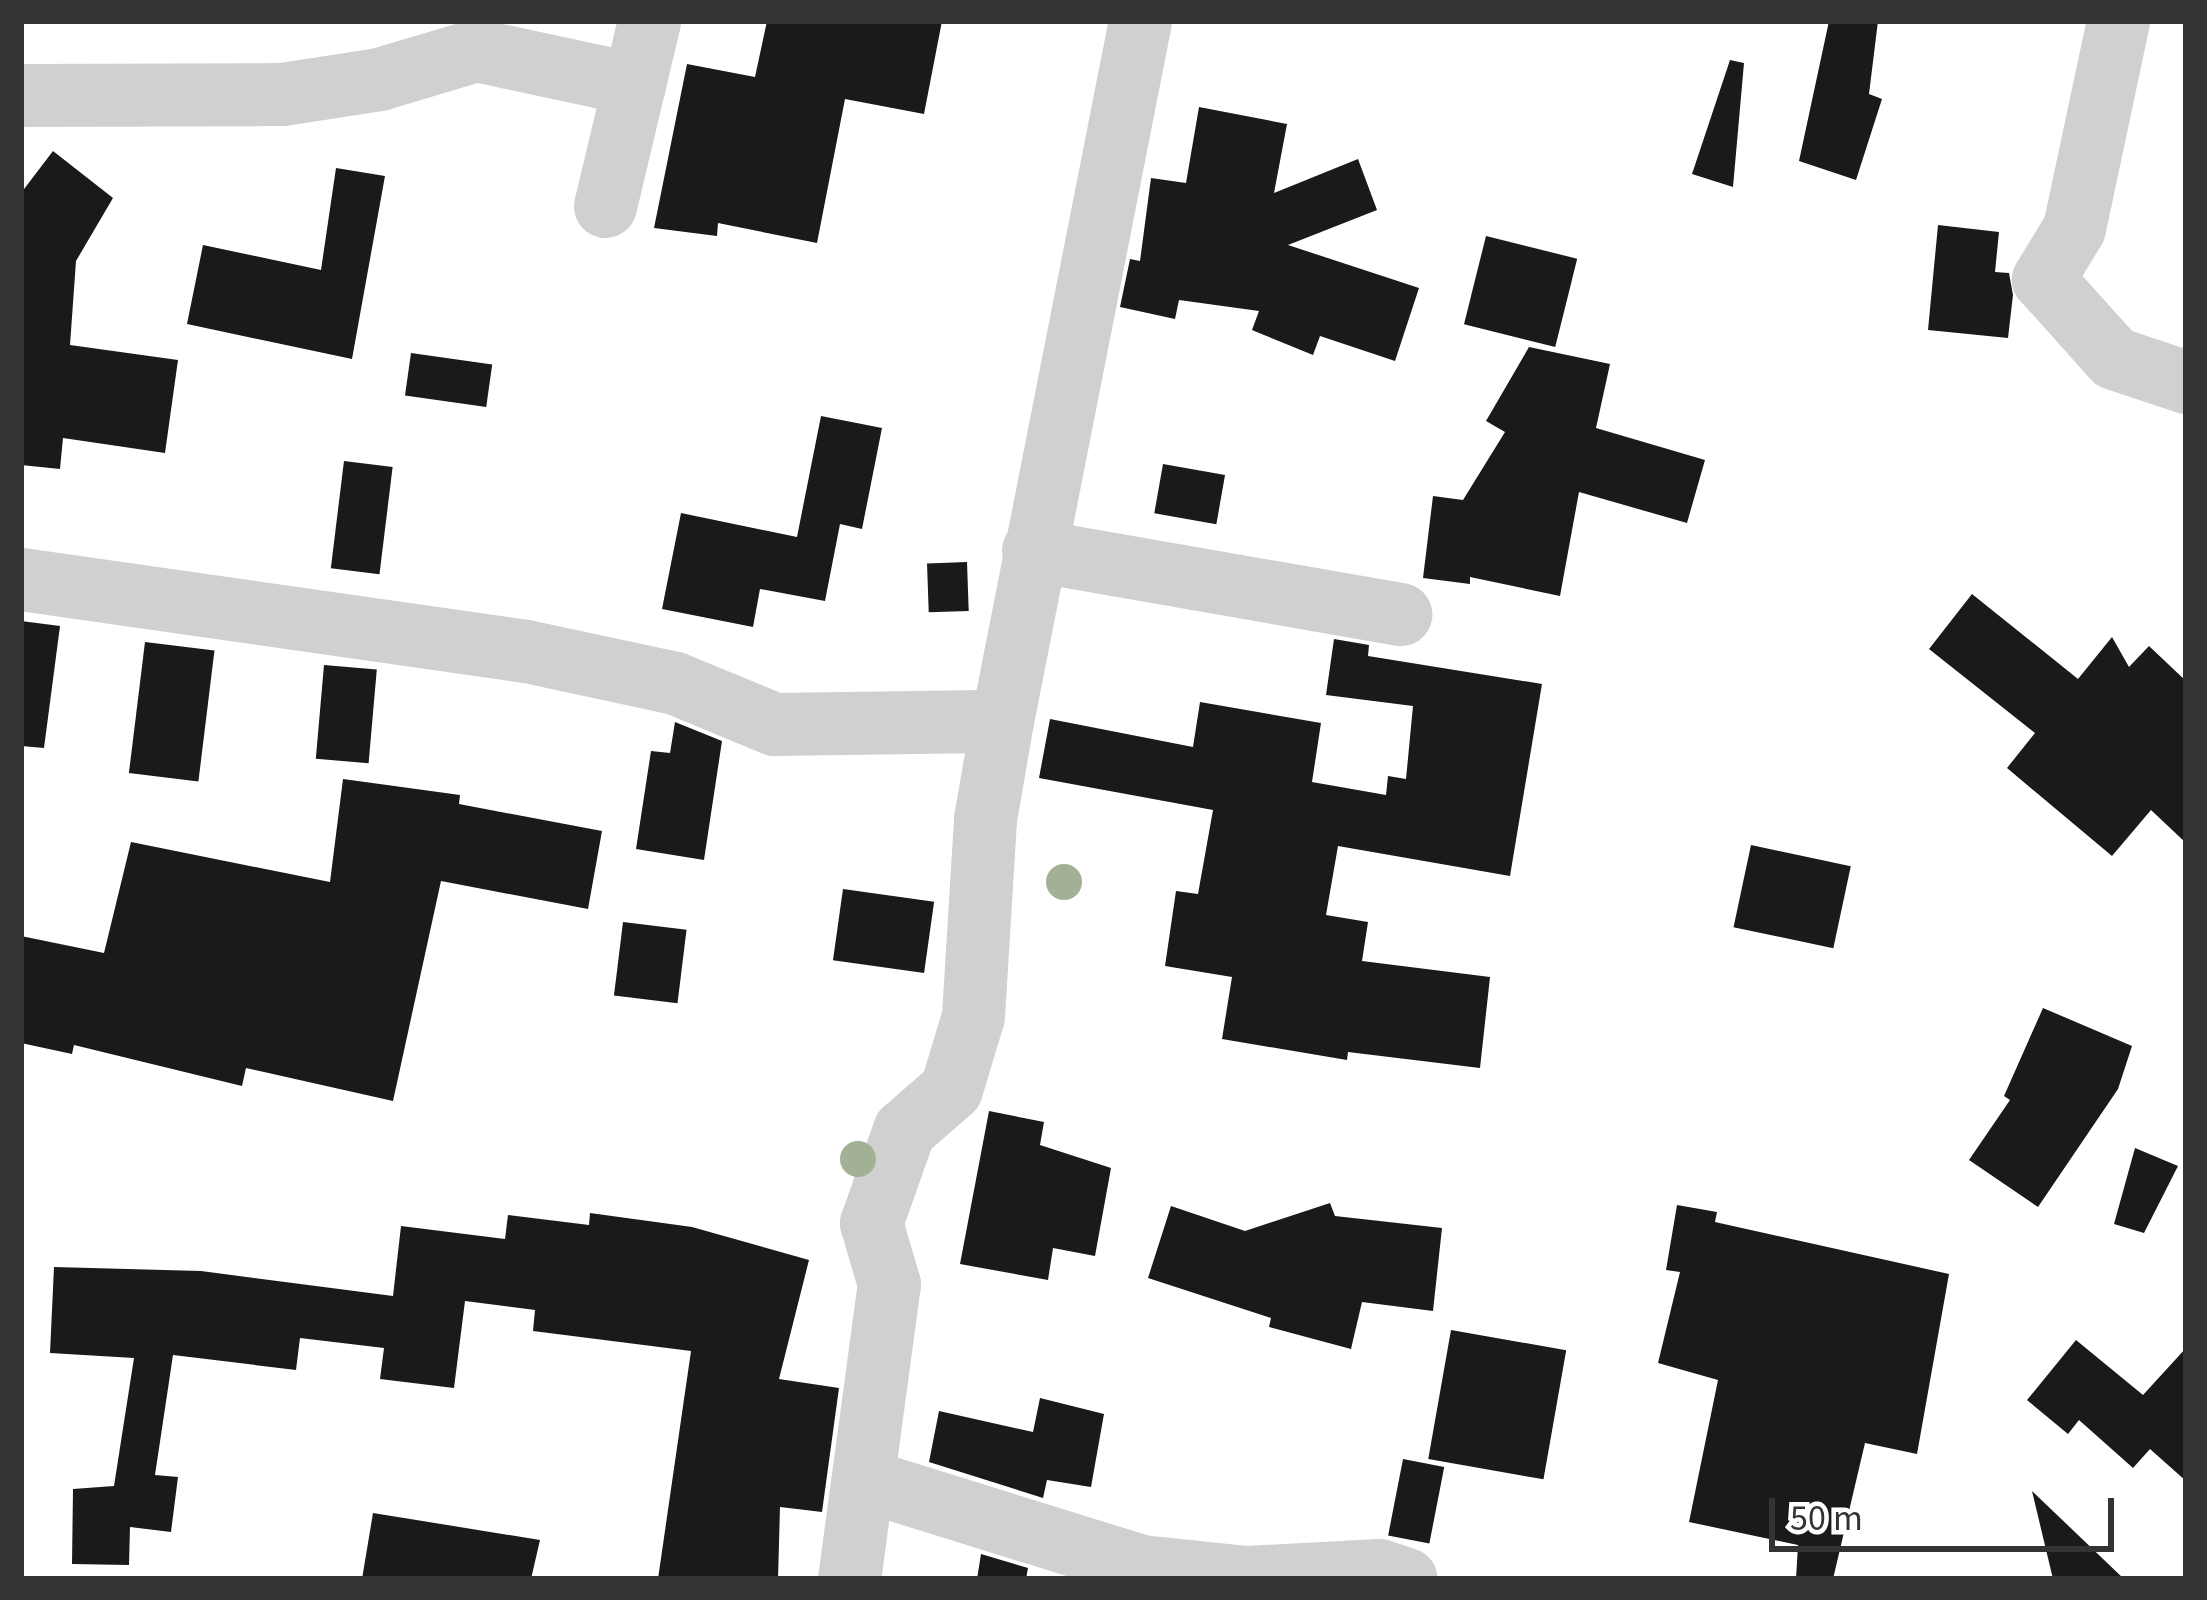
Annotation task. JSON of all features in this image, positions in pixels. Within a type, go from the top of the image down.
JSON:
[{"type":"street","points":[[604,206],[649,21]]},
{"type":"street","points":[[849,1579],[889,1284],[871,1223],[904,1130],[951,1089],[973,1016],[985,819],[1033,550],[1139,21]]},
{"type":"street","points":[[2119,21],[2074,228],[2043,279],[2114,358],[2186,382]]},
{"type":"street","points":[[21,95],[282,94],[380,79],[476,50],[634,84]]},
{"type":"street","points":[[1033,550],[1400,614]]},
{"type":"street","points":[[21,579],[526,651],[675,683],[774,724],[1002,722]]},
{"type":"street","points":[[865,1480],[1141,1566],[1246,1577],[1379,1570],[1406,1579]]},
{"type":"building","points":[[767,21],[942,21],[924,114],[845,99],[817,243],[718,223],[717,236],[654,228],[687,64],[755,77]]},
{"type":"building","points":[[1829,21],[1878,21],[1869,94],[1882,99],[1856,180],[1799,161]]},
{"type":"building","points":[[1730,60],[1744,63],[1733,187],[1692,174]]},
{"type":"building","points":[[1199,107],[1287,124],[1274,193],[1358,159],[1377,210],[1288,245],[1419,288],[1395,361],[1320,336],[1313,355],[1252,330],[1259,311],[1179,300],[1175,319],[1120,307],[1130,259],[1140,261],[1151,178],[1186,183]]},
{"type":"building","points":[[53,151],[113,198],[76,261],[70,345],[178,360],[165,453],[63,438],[60,469],[21,465],[21,193]]},
{"type":"building","points":[[336,168],[385,176],[352,359],[187,324],[203,245],[321,270]]},
{"type":"building","points":[[1938,225],[1999,232],[1995,272],[2009,273],[2013,295],[2008,338],[1928,330]]},
{"type":"building","points":[[1486,236],[1577,259],[1555,347],[1464,324]]},
{"type":"building","points":[[1529,347],[1610,364],[1596,428],[1705,460],[1687,523],[1579,492],[1560,596],[1470,577],[1470,584],[1423,578],[1433,496],[1463,500],[1505,432],[1486,421]]},
{"type":"building","points":[[411,353],[492,364],[486,407],[405,396]]},
{"type":"building","points":[[821,416],[882,428],[862,529],[840,524],[825,601],[760,589],[753,627],[662,609],[681,513],[797,537]]},
{"type":"building","points":[[344,461],[393,467],[379,574],[331,568]]},
{"type":"building","points":[[1163,464],[1225,475],[1216,524],[1154,513]]},
{"type":"building","points":[[967,562],[969,611],[929,612],[927,563]]},
{"type":"building","points":[[1972,594],[2078,679],[2112,637],[2129,667],[2149,646],[2186,681],[2186,843],[2151,810],[2112,856],[2007,768],[2035,733],[1929,649]]},
{"type":"building","points":[[21,621],[60,626],[44,748],[21,746]]},
{"type":"building","points":[[1334,639],[1369,645],[1368,656],[1542,684],[1510,876],[1338,846],[1326,915],[1368,922],[1362,961],[1490,977],[1480,1068],[1348,1052],[1347,1060],[1222,1039],[1232,977],[1165,966],[1176,891],[1198,894],[1213,810],[1039,778],[1050,719],[1193,747],[1200,702],[1321,723],[1312,782],[1386,795],[1388,776],[1406,779],[1413,706],[1326,695]]},
{"type":"building","points":[[145,642],[214,651],[198,782],[129,773]]},
{"type":"building","points":[[324,665],[377,670],[369,763],[316,759]]},
{"type":"building","points":[[675,722],[722,741],[704,860],[636,849],[651,751],[670,753]]},
{"type":"building","points":[[343,779],[460,795],[459,804],[602,831],[588,909],[441,881],[393,1101],[246,1068],[242,1086],[74,1045],[72,1054],[21,1043],[21,936],[104,953],[131,842],[330,882]]},
{"type":"building","points":[[1751,845],[1851,866],[1833,948],[1734,927]]},
{"type":"building","points":[[843,889],[934,902],[924,973],[833,960]]},
{"type":"building","points":[[623,922],[687,930],[678,1003],[614,995]]},
{"type":"building","points":[[2043,1008],[2132,1046],[2118,1089],[2038,1207],[1969,1160],[2010,1100],[2004,1096]]},
{"type":"building","points":[[989,1111],[1044,1122],[1040,1145],[1111,1168],[1095,1256],[1053,1248],[1048,1280],[960,1264]]},
{"type":"building","points":[[2135,1148],[2178,1166],[2144,1233],[2114,1224]]},
{"type":"building","points":[[1330,1203],[1335,1216],[1442,1228],[1433,1311],[1362,1302],[1351,1349],[1269,1327],[1271,1318],[1148,1278],[1171,1206],[1245,1231]]},
{"type":"building","points":[[1677,1205],[1717,1212],[1715,1222],[1949,1274],[1917,1454],[1865,1443],[1833,1579],[1796,1579],[1798,1545],[1689,1522],[1718,1380],[1658,1363],[1680,1272],[1666,1270]]},
{"type":"building","points":[[590,1213],[692,1227],[809,1260],[779,1379],[839,1388],[822,1512],[780,1507],[778,1579],[658,1579],[691,1351],[533,1331],[535,1310],[465,1301],[454,1388],[380,1379],[384,1348],[300,1338],[296,1370],[173,1355],[155,1475],[178,1477],[171,1532],[130,1527],[129,1565],[72,1564],[73,1489],[114,1486],[134,1358],[50,1353],[54,1267],[201,1271],[393,1296],[401,1226],[505,1239],[508,1215],[589,1225]]},
{"type":"building","points":[[1451,1330],[1566,1350],[1543,1479],[1428,1459]]},
{"type":"building","points":[[2076,1340],[2143,1395],[2186,1348],[2186,1481],[2150,1449],[2133,1468],[2079,1420],[2068,1434],[2027,1400]]},
{"type":"building","points":[[1040,1398],[1104,1414],[1091,1487],[1047,1480],[1043,1498],[929,1462],[939,1411],[1033,1432]]},
{"type":"building","points":[[1403,1459],[1444,1467],[1429,1544],[1388,1536]]},
{"type":"building","points":[[2032,1491],[2124,1579],[2053,1579]]},
{"type":"building","points":[[373,1513],[540,1540],[531,1579],[362,1579]]},
{"type":"building","points":[[981,1554],[1028,1568],[1026,1579],[977,1579]]}]
